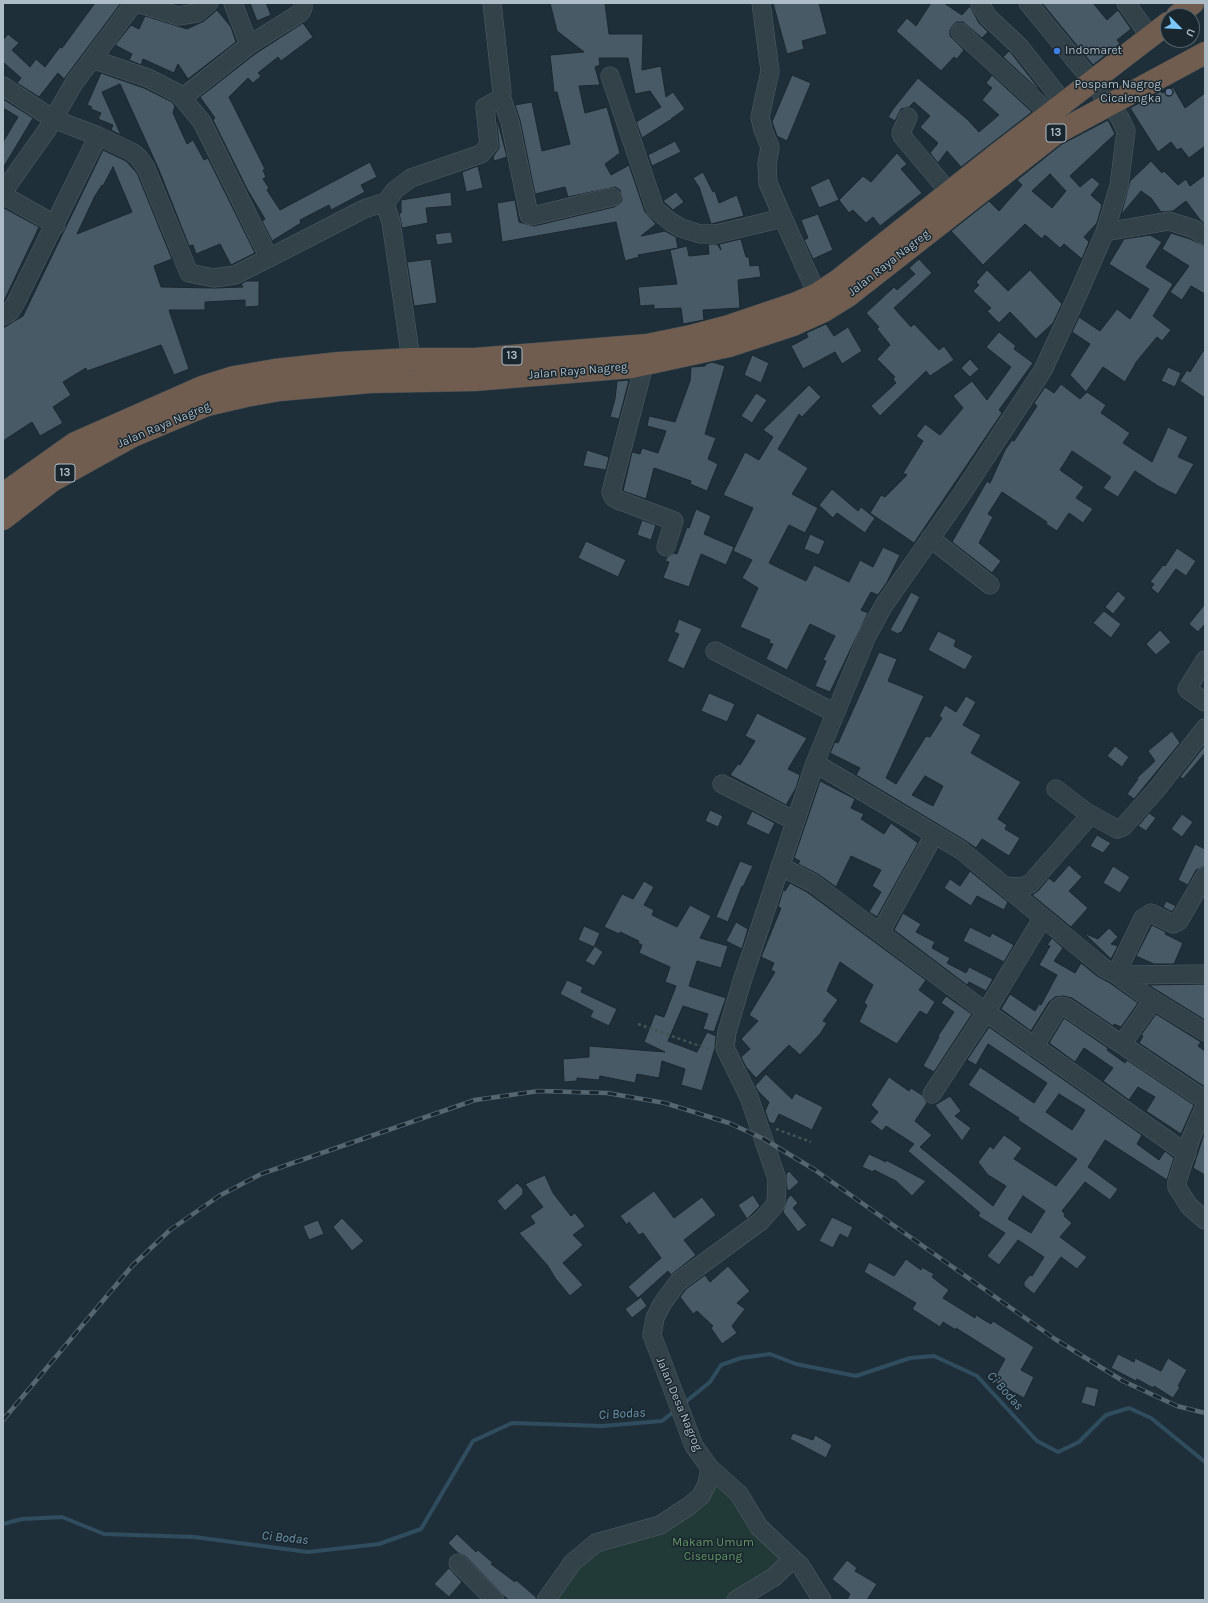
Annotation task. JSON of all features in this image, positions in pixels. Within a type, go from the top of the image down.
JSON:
[{"type":"highway","name":"13","points":[[1092,82],[1160,31]]},
{"type":"highway","name":"13","points":[[1110,105],[1205,52]]},
{"type":"highway","name":"Jalan Raya Nagreg","points":[[3,494],[75,443],[202,387],[234,378],[275,370],[340,363],[411,359],[475,359],[647,344],[692,336],[729,326],[817,294],[837,281],[949,192],[1092,82]]},
{"type":"highway","name":"Jalan Raya Nagreg","points":[[3,519],[52,480],[127,439],[206,405],[280,390],[370,382],[474,380],[632,367],[729,346],[793,325],[824,311],[848,296],[1055,134],[1110,105]]},
{"type":"street","points":[[56,225],[3,194],[53,119],[74,84],[135,3],[178,16],[197,13],[209,3]]},
{"type":"street","points":[[233,3],[249,45]]},
{"type":"street","points":[[182,98],[249,45],[300,13],[303,8],[303,3]]},
{"type":"street","points":[[492,3],[501,96],[510,122],[529,215],[532,216],[612,197]]},
{"type":"street","points":[[761,3],[770,72],[760,117],[763,130],[770,147],[767,164],[768,183],[817,294]]},
{"type":"street","name":"Jalan Desa Nagrog","points":[[822,1600],[800,1565],[759,1527],[739,1494],[710,1468],[694,1446],[652,1335],[655,1318],[662,1304],[678,1282],[755,1226],[776,1204],[777,1180],[756,1122],[749,1097],[725,1048],[727,1032],[795,821],[815,763],[867,636],[894,589],[978,468],[1043,370],[1105,232],[1119,186],[1126,131],[1120,118],[1028,3]]},
{"type":"street","points":[[1126,3],[1151,38]]},
{"type":"street","points":[[980,4],[988,17],[1020,48],[1057,109]]},
{"type":"street","points":[[960,32],[1057,109]]},
{"type":"street","points":[[92,60],[148,78],[165,86],[182,98],[202,122],[269,258]]},
{"type":"street","points":[[610,76],[655,209],[660,215],[681,228],[700,234],[716,234],[783,218]]},
{"type":"street","points":[[3,86],[53,119],[98,136],[132,152],[146,168],[189,274],[214,278],[235,275],[364,209],[379,204],[383,206],[387,210],[391,222],[411,359]]},
{"type":"street","points":[[383,206],[395,190],[411,178],[481,154],[486,150],[489,146],[485,107],[495,103],[501,96]]},
{"type":"street","points":[[908,117],[901,133],[902,136],[949,192]]},
{"type":"street","points":[[3,316],[9,313],[15,304],[56,225],[98,136]]},
{"type":"street","points":[[1105,232],[1169,221],[1194,229],[1205,236]]},
{"type":"street","points":[[644,364],[611,492],[613,497],[618,500],[674,521],[666,547]]},
{"type":"street","points":[[930,538],[990,585]]},
{"type":"street","points":[[715,651],[835,713]]},
{"type":"street","points":[[1205,660],[1187,689],[1205,702]]},
{"type":"street","points":[[1056,789],[1086,812],[1117,829],[1123,827],[1157,789],[1205,728]]},
{"type":"street","points":[[815,763],[961,850],[1042,919],[1104,968],[1116,974],[1153,1000],[1205,1032]]},
{"type":"street","points":[[722,784],[795,821]]},
{"type":"street","points":[[1005,886],[1021,887],[1030,884],[1086,820],[1086,812]]},
{"type":"street","points":[[880,933],[934,835]]},
{"type":"street","points":[[780,866],[813,883],[1034,1047],[1187,1154]]},
{"type":"street","points":[[1116,974],[1143,918],[1151,913],[1173,924],[1179,921],[1205,876]]},
{"type":"street","points":[[932,1094],[986,1012],[1042,919]]},
{"type":"street","points":[[1116,974],[1205,974]]},
{"type":"street","points":[[1122,1044],[1153,1000]]},
{"type":"street","points":[[1034,1047],[1061,1006],[1066,1007],[1205,1100]]},
{"type":"street","points":[[1205,1106],[1191,1138],[1187,1154],[1179,1173],[1177,1187],[1190,1206],[1205,1220]]},
{"type":"street","points":[[546,1600],[573,1562],[596,1543],[660,1525],[689,1506],[701,1496],[707,1484],[710,1468]]},
{"type":"street","points":[[736,1600],[774,1577],[793,1558]]},
{"type":"street","points":[[458,1563],[495,1600]]},
{"type":"path","points":[[638,1024],[729,1056]]},
{"type":"path","points":[[756,1122],[811,1142]]},
{"type":"green space","name":"Makam Umum Ciseupang","points":[[710,1468],[793,1559],[736,1600],[546,1600],[573,1562],[689,1506]]},
{"type":"building","points":[[95,3],[121,3],[64,79],[58,73],[39,97],[17,83],[21,78],[3,62],[3,40],[8,34],[19,43],[12,50],[30,67],[36,59],[45,67],[60,47],[62,48]]},
{"type":"building","points":[[250,3],[266,3],[271,15],[257,21]]},
{"type":"building","points":[[550,3],[605,3],[609,34],[643,34],[642,70],[661,66],[666,97],[673,92],[685,109],[671,119],[671,121],[670,120],[642,138],[636,122],[661,107],[650,91],[635,94],[628,58],[599,58],[600,65],[595,67],[600,85],[579,86],[585,113],[607,107],[620,153],[605,164],[611,175],[629,165],[645,212],[656,224],[641,236],[665,231],[676,237],[678,248],[638,255],[639,257],[625,261],[616,222],[502,242],[497,203],[515,200],[519,222],[534,226],[614,207],[622,200],[620,190],[615,187],[568,197],[565,187],[535,194],[520,120],[515,105],[532,102],[542,151],[570,144],[557,92],[554,92],[550,55],[584,52],[557,31]]},
{"type":"building","points":[[773,3],[819,3],[827,34],[802,41],[804,49],[787,54]]},
{"type":"building","points":[[931,3],[944,3],[962,15],[970,6],[979,23],[988,32],[982,38],[963,22],[957,22],[953,25],[950,30],[950,36],[964,50],[957,59],[954,57],[941,71],[896,31],[907,18],[916,26]]},
{"type":"building","points":[[1042,3],[1093,3],[1107,20],[1118,10],[1131,29],[1117,40],[1120,44],[1093,65]]},
{"type":"building","points":[[217,10],[231,27],[236,42],[188,79],[178,64],[174,73],[143,59],[141,65],[129,60],[132,54],[115,45],[131,25],[139,29],[145,16],[187,29],[204,21]]},
{"type":"building","points":[[303,23],[313,37],[281,61],[278,57],[258,73],[261,76],[253,83],[248,78],[229,97],[265,169],[263,170],[266,177],[263,179],[269,188],[267,190],[280,210],[370,162],[377,177],[361,185],[365,192],[331,210],[329,205],[300,220],[301,223],[272,241],[262,221],[265,219],[247,189],[213,120],[215,118],[200,97],[255,54]]},
{"type":"building","points":[[1009,51],[1012,54],[1043,94],[1003,57]]},
{"type":"building","points":[[101,73],[144,88],[172,102],[175,106],[173,113],[187,144],[193,140],[204,160],[208,158],[255,253],[231,265],[220,244],[196,254],[193,245],[189,246],[159,170],[120,84],[102,92],[121,135],[111,130],[113,125],[98,119],[101,113],[91,109],[92,107],[87,105]]},
{"type":"building","points":[[792,75],[811,83],[787,141],[777,136],[772,122]]},
{"type":"building","points":[[992,75],[1032,112],[961,167],[947,151],[938,163],[930,153],[938,143],[920,127],[930,116],[914,102],[909,107],[901,109],[895,121],[888,117],[918,78],[967,119],[979,132],[999,115],[982,100],[992,88],[986,83]]},
{"type":"building","points":[[1173,87],[1185,108],[1205,93],[1205,146],[1189,158],[1181,148],[1177,150],[1171,142],[1158,152],[1130,108],[1161,91],[1162,93]]},
{"type":"building","points":[[3,99],[33,118],[3,168],[3,142],[18,117],[3,108]]},
{"type":"building","points":[[496,115],[507,157],[494,161],[493,157],[499,148]]},
{"type":"building","points":[[1108,120],[1115,134],[1070,176],[1080,187],[1092,177],[1100,184],[1091,195],[1102,205],[1097,223],[1084,237],[1089,242],[1082,259],[1064,244],[1060,248],[1045,235],[1042,239],[1025,224],[983,265],[951,231],[989,201],[999,211],[1022,185],[1017,180],[1062,144]],"holes":[[[1050,174],[1066,191],[1052,208],[1032,191]]]},
{"type":"building","points":[[675,141],[681,152],[652,166],[648,155]]},
{"type":"building","points":[[103,150],[126,161],[137,173],[172,259],[154,266],[161,287],[243,287],[241,284],[246,281],[259,281],[259,306],[245,307],[245,300],[205,302],[205,310],[169,310],[189,369],[174,375],[161,345],[87,371],[86,368],[63,382],[71,395],[53,407],[63,423],[40,436],[32,422],[3,441],[3,328],[23,316]],"holes":[[[113,167],[132,212],[77,234],[95,196],[102,185],[103,186]]]},
{"type":"building","points":[[897,153],[907,164],[901,169],[922,193],[880,226],[873,217],[866,223],[853,210],[849,213],[839,200],[863,176],[871,182]]},
{"type":"building","points":[[1151,161],[1162,173],[1164,171],[1178,185],[1186,179],[1190,186],[1205,175],[1205,224],[1186,201],[1173,211],[1161,212],[1151,198],[1141,191],[1121,215],[1130,181]]},
{"type":"building","points":[[478,166],[483,188],[466,192],[462,172]]},
{"type":"building","points":[[703,172],[713,192],[715,191],[719,203],[737,195],[744,216],[711,224],[699,187],[693,178]]},
{"type":"building","points":[[829,178],[839,200],[819,208],[810,187]]},
{"type":"building","points":[[451,192],[452,206],[426,208],[428,223],[402,228],[399,213],[401,213],[401,200]]},
{"type":"building","points":[[676,192],[684,202],[673,210],[663,201]]},
{"type":"building","points":[[4,208],[39,227],[3,303],[3,210]]},
{"type":"building","points":[[818,214],[833,250],[813,259],[804,240],[808,238],[801,220]]},
{"type":"building","points":[[451,232],[453,243],[437,245],[435,234]]},
{"type":"building","points":[[1171,233],[1205,246],[1205,294],[1191,286],[1182,300],[1170,292],[1189,266],[1162,249]]},
{"type":"building","points":[[1150,235],[1162,242],[1146,267],[1173,284],[1153,316],[1171,330],[1162,341],[1157,337],[1137,361],[1125,382],[1103,367],[1086,392],[1070,375],[1090,344],[1072,332],[1079,317],[1100,331],[1117,309],[1130,319],[1149,289],[1109,264],[1124,239]]},
{"type":"building","points":[[741,239],[746,257],[749,257],[750,266],[759,265],[761,277],[738,280],[740,308],[703,310],[704,320],[683,324],[681,308],[654,309],[654,305],[640,306],[638,287],[677,284],[670,250],[687,246],[689,256],[709,254],[708,244],[717,244],[721,250],[719,244]]},
{"type":"building","points":[[431,259],[437,303],[414,306],[407,262]]},
{"type":"building","points":[[919,259],[932,273],[894,308],[911,327],[914,324],[939,350],[944,346],[954,360],[930,376],[926,371],[880,416],[871,406],[896,383],[893,379],[895,377],[877,359],[890,345],[877,329],[879,327],[866,313],[894,287],[897,290],[915,274],[909,268]]},
{"type":"building","points":[[987,270],[1008,291],[1030,270],[1062,304],[1053,323],[1036,339],[1010,312],[999,323],[987,311],[991,308],[973,291],[979,285],[976,282]]},
{"type":"building","points":[[826,324],[834,336],[848,327],[862,351],[842,364],[835,352],[803,369],[791,346],[808,337],[806,333]]},
{"type":"building","points":[[999,332],[1016,346],[1014,349],[1033,363],[999,410],[1002,413],[914,543],[870,513],[881,495],[885,497],[907,475],[903,473],[923,441],[916,436],[925,424],[940,435],[963,408],[953,396],[972,381],[987,400],[1011,367],[986,347]]},
{"type":"building","points":[[1205,348],[1205,398],[1180,381],[1187,370],[1190,372]]},
{"type":"building","points":[[752,355],[769,363],[761,383],[744,375]]},
{"type":"building","points":[[970,359],[979,369],[970,377],[961,368]]},
{"type":"building","points":[[712,362],[725,366],[705,434],[716,438],[708,459],[718,464],[707,491],[690,484],[691,481],[654,468],[646,499],[623,491],[632,452],[640,454],[642,448],[658,453],[666,431],[647,426],[649,416],[675,422],[690,381],[691,367],[705,366],[706,364]]},
{"type":"building","points":[[1168,367],[1181,373],[1175,387],[1161,381]]},
{"type":"building","points":[[629,380],[619,419],[610,417],[615,399],[617,381]]},
{"type":"building","points":[[1061,384],[1080,399],[1087,392],[1106,405],[1101,413],[1130,433],[1123,443],[1152,462],[1168,427],[1188,437],[1178,457],[1194,464],[1176,495],[1158,486],[1135,471],[1118,497],[1103,488],[1111,477],[1072,451],[1060,470],[1084,487],[1076,498],[1093,509],[1083,523],[1069,513],[1057,531],[1046,524],[1047,522],[1002,492],[988,514],[993,517],[979,543],[1001,561],[992,573],[952,542],[987,481],[990,483],[1005,450],[1012,440],[1014,441],[1037,406],[1034,403],[1045,387],[1054,393]]},
{"type":"building","points":[[809,385],[821,397],[802,417],[799,414],[778,449],[808,468],[792,494],[818,508],[805,533],[789,525],[769,563],[806,581],[814,565],[849,582],[860,560],[873,567],[883,547],[900,555],[887,582],[878,595],[871,592],[861,610],[868,613],[830,692],[815,686],[826,661],[823,660],[835,636],[810,624],[787,670],[766,659],[773,644],[769,643],[770,640],[740,627],[758,588],[742,578],[752,560],[733,551],[753,508],[723,495],[745,452],[759,460],[773,437],[763,430]]},
{"type":"building","points":[[756,393],[767,400],[752,423],[741,416]]},
{"type":"building","points":[[587,450],[609,457],[606,470],[583,466]]},
{"type":"building","points":[[832,489],[858,511],[861,507],[875,518],[865,533],[837,513],[833,518],[819,505]]},
{"type":"building","points":[[696,509],[711,516],[704,534],[734,547],[726,565],[701,554],[689,587],[663,578],[669,562],[665,561],[667,557],[674,553],[677,554],[687,527],[689,528]]},
{"type":"building","points":[[642,520],[656,525],[651,540],[637,535]]},
{"type":"building","points":[[810,534],[825,541],[819,555],[804,549]]},
{"type":"building","points":[[586,541],[626,560],[618,577],[578,558]]},
{"type":"building","points":[[1177,548],[1196,561],[1186,576],[1176,569],[1158,594],[1151,588],[1154,584],[1150,582],[1163,565],[1165,566]]},
{"type":"building","points":[[1118,591],[1126,598],[1113,614],[1105,607]]},
{"type":"building","points":[[911,592],[920,597],[901,633],[900,632],[898,634],[890,630]]},
{"type":"building","points":[[1205,604],[1205,624],[1198,632],[1189,624]]},
{"type":"building","points":[[1104,611],[1121,624],[1111,638],[1093,623]]},
{"type":"building","points":[[679,619],[702,629],[684,669],[667,661],[679,634],[674,632]]},
{"type":"building","points":[[1160,630],[1171,642],[1156,655],[1146,644]]},
{"type":"building","points":[[938,631],[956,640],[954,646],[973,656],[965,670],[928,650]]},
{"type":"building","points":[[879,652],[897,659],[888,681],[924,696],[886,778],[896,784],[926,736],[930,737],[942,718],[939,716],[945,705],[956,712],[966,696],[976,702],[963,725],[981,735],[971,753],[1021,782],[998,819],[1007,825],[1005,829],[1020,838],[1009,856],[982,839],[976,848],[856,775],[860,768],[830,753],[835,742],[838,743]],"holes":[[[925,776],[943,786],[933,806],[912,795]]]},
{"type":"building","points":[[709,693],[735,704],[727,722],[701,711]]},
{"type":"building","points":[[757,713],[807,738],[788,769],[800,775],[796,788],[786,805],[730,775],[738,764],[740,765],[755,741],[745,736]]},
{"type":"building","points":[[1172,731],[1180,743],[1134,799],[1127,794],[1138,779],[1137,778],[1155,761],[1148,751]]},
{"type":"building","points":[[1205,745],[1205,753],[1183,779],[1180,777]]},
{"type":"building","points":[[1115,746],[1129,757],[1122,767],[1107,756]]},
{"type":"building","points":[[820,781],[855,799],[851,808],[864,814],[861,819],[884,834],[891,823],[918,843],[877,917],[869,912],[881,892],[872,886],[881,870],[851,856],[836,887],[818,874],[798,864],[800,861],[794,858]]},
{"type":"building","points":[[710,810],[723,816],[718,827],[705,821]]},
{"type":"building","points":[[752,811],[775,823],[769,835],[746,824]]},
{"type":"building","points":[[1149,813],[1156,818],[1146,831],[1138,826]]},
{"type":"building","points":[[1182,814],[1193,822],[1182,837],[1171,829]]},
{"type":"building","points":[[1097,835],[1111,843],[1103,853],[1090,846]]},
{"type":"building","points":[[1195,844],[1205,849],[1205,866],[1196,870],[1188,885],[1178,880]]},
{"type":"building","points":[[740,861],[753,866],[743,887],[742,886],[728,922],[716,917]]},
{"type":"building","points":[[1069,865],[1082,877],[1069,891],[1088,908],[1071,927],[1032,895],[1038,891],[1049,878],[1054,882]]},
{"type":"building","points":[[1113,866],[1130,877],[1120,893],[1103,883]]},
{"type":"building","points":[[970,871],[1008,902],[1004,910],[977,896],[971,906],[944,888],[950,879],[960,886]]},
{"type":"building","points":[[644,881],[654,887],[644,905],[654,910],[652,915],[677,927],[690,905],[711,916],[700,938],[728,946],[721,968],[697,961],[689,986],[726,998],[714,1032],[703,1029],[708,1014],[683,1006],[668,1041],[697,1052],[707,1032],[716,1036],[715,1048],[702,1091],[681,1085],[685,1069],[662,1061],[659,1078],[637,1074],[635,1083],[600,1076],[599,1080],[577,1078],[577,1081],[564,1082],[563,1059],[589,1057],[589,1046],[665,1052],[644,1042],[655,1014],[664,1017],[676,986],[665,982],[670,967],[639,953],[642,945],[638,943],[639,941],[620,932],[619,934],[604,927],[622,894],[633,899]]},
{"type":"building","points":[[790,883],[807,892],[926,980],[919,990],[935,1002],[927,1015],[920,1011],[897,1044],[859,1022],[867,1005],[864,1003],[873,985],[840,962],[827,991],[838,1000],[823,1021],[827,1023],[820,1034],[800,1055],[789,1045],[756,1078],[746,1067],[741,1057],[750,1049],[741,1039],[758,1021],[749,1015],[775,972],[771,970],[774,963],[761,957],[781,908],[778,907],[783,890],[785,891]]},
{"type":"building","points":[[1166,901],[1176,906],[1172,912],[1163,907]]},
{"type":"building","points":[[903,913],[921,924],[916,932],[935,942],[932,948],[950,958],[947,963],[966,973],[969,967],[993,979],[986,991],[969,982],[967,985],[894,930]]},
{"type":"building","points":[[736,922],[748,929],[742,949],[726,941]]},
{"type":"building","points":[[1152,925],[1166,932],[1165,934],[1183,943],[1174,964],[1154,964],[1136,956]]},
{"type":"building","points":[[584,926],[600,933],[594,947],[578,940]]},
{"type":"building","points":[[970,927],[990,937],[992,933],[1014,945],[1004,962],[963,941]]},
{"type":"building","points":[[1109,928],[1118,937],[1111,944],[1118,946],[1111,959],[1084,933],[1098,939]]},
{"type":"building","points":[[1052,938],[1063,948],[1054,961],[1075,973],[1081,963],[1097,976],[1110,983],[1138,1003],[1121,1027],[1114,1024],[1113,1026],[1072,998],[1063,996],[1055,997],[1049,1002],[1031,1031],[1001,1009],[1010,994],[1035,1011],[1039,1004],[1041,1005],[1057,975],[1039,965],[1050,946],[1047,945]]},
{"type":"building","points":[[595,946],[603,952],[594,966],[585,961]]},
{"type":"building","points":[[567,980],[583,987],[581,992],[617,1009],[609,1026],[590,1017],[593,1011],[560,994]]},
{"type":"building","points":[[1205,984],[1205,1020],[1150,986],[1150,985]]},
{"type":"building","points":[[946,996],[972,1014],[934,1072],[923,1066],[939,1037],[938,1036],[954,1012],[941,1003]]},
{"type":"building","points":[[1156,1014],[1201,1042],[1198,1046],[1205,1051],[1205,1087],[1139,1043],[1143,1036],[1141,1035]]},
{"type":"building","points":[[1064,1018],[1108,1048],[1107,1050],[1125,1063],[1127,1060],[1194,1105],[1181,1134],[1146,1111],[1155,1097],[1138,1087],[1129,1100],[1103,1081],[1113,1068],[1084,1048],[1075,1062],[1049,1043]]},
{"type":"building","points":[[989,1027],[1142,1135],[1137,1144],[1159,1160],[1165,1151],[1174,1158],[1167,1180],[1105,1140],[1088,1167],[1118,1189],[1110,1200],[1085,1182],[1062,1211],[1065,1214],[1064,1216],[1072,1223],[1060,1237],[1087,1257],[1077,1269],[1061,1257],[1034,1294],[1024,1286],[1024,1282],[1030,1275],[1032,1276],[1044,1257],[1018,1240],[999,1265],[987,1256],[1005,1233],[978,1216],[980,1213],[908,1151],[914,1144],[886,1126],[882,1131],[870,1122],[878,1112],[871,1105],[889,1077],[909,1091],[911,1088],[922,1095],[927,1103],[915,1121],[932,1135],[920,1147],[993,1206],[1006,1186],[988,1175],[978,1162],[990,1146],[993,1149],[1004,1135],[1022,1148],[1014,1159],[1056,1186],[1077,1159],[1018,1120],[1019,1118],[968,1085],[980,1067],[1034,1103],[1047,1083],[988,1044],[976,1065],[967,1060]],"holes":[[[1059,1094],[1085,1110],[1072,1130],[1046,1112]],[[1023,1196],[1045,1211],[1031,1233],[1008,1219]]]},
{"type":"building","points":[[766,1074],[792,1099],[795,1093],[823,1107],[812,1130],[779,1114],[774,1124],[769,1122],[765,1111],[769,1102],[755,1086]]},
{"type":"building","points":[[950,1096],[961,1111],[955,1116],[971,1128],[962,1141],[935,1105]]},
{"type":"building","points":[[1205,1134],[1205,1175],[1193,1168]]},
{"type":"building","points":[[869,1154],[886,1162],[886,1160],[926,1181],[912,1196],[896,1181],[874,1170],[873,1172],[862,1167]]},
{"type":"building","points":[[789,1171],[799,1182],[789,1191],[787,1189],[786,1174]]},
{"type":"building","points":[[545,1175],[553,1193],[571,1216],[575,1213],[585,1226],[573,1235],[583,1245],[563,1263],[583,1285],[570,1296],[555,1278],[548,1266],[519,1233],[535,1223],[530,1216],[543,1207],[525,1184]]},
{"type":"building","points":[[517,1183],[523,1189],[523,1194],[505,1211],[497,1201]]},
{"type":"building","points":[[654,1191],[674,1218],[702,1197],[716,1215],[684,1240],[696,1255],[671,1275],[668,1271],[638,1298],[628,1287],[661,1258],[643,1233],[639,1235],[629,1222],[627,1225],[620,1216]]},
{"type":"building","points":[[753,1195],[760,1206],[747,1219],[738,1205]]},
{"type":"building","points":[[791,1195],[798,1203],[793,1208],[807,1225],[798,1232],[783,1212],[787,1199]]},
{"type":"building","points":[[832,1217],[853,1227],[848,1238],[840,1234],[833,1248],[819,1241]]},
{"type":"building","points":[[342,1218],[364,1241],[352,1251],[333,1227]]},
{"type":"building","points":[[318,1220],[324,1234],[309,1240],[303,1226]]},
{"type":"building","points":[[906,1259],[921,1270],[922,1267],[934,1274],[932,1277],[949,1290],[943,1298],[975,1318],[976,1315],[991,1324],[993,1321],[1034,1347],[1021,1370],[1034,1377],[1024,1398],[993,1381],[1005,1359],[956,1328],[956,1330],[943,1322],[940,1327],[912,1309],[916,1303],[864,1272],[869,1262],[894,1276]]},
{"type":"building","points":[[728,1266],[750,1291],[737,1303],[745,1309],[732,1326],[737,1333],[722,1344],[711,1328],[713,1326],[697,1311],[693,1314],[680,1297],[686,1289],[705,1275],[710,1282]]},
{"type":"building","points":[[641,1297],[647,1306],[632,1318],[625,1309]]},
{"type":"building","points":[[1118,1354],[1134,1362],[1135,1358],[1161,1371],[1168,1358],[1187,1370],[1178,1386],[1180,1387],[1173,1398],[1154,1386],[1153,1388],[1137,1379],[1136,1381],[1111,1368]]},
{"type":"building","points":[[1086,1386],[1099,1389],[1095,1407],[1081,1403]]},
{"type":"building","points":[[793,1433],[813,1440],[815,1435],[832,1445],[826,1458],[790,1439]]},
{"type":"building","points":[[457,1534],[476,1552],[478,1550],[493,1563],[491,1564],[515,1582],[516,1580],[536,1597],[536,1600],[509,1600],[505,1597],[465,1556],[458,1553],[448,1543]]},
{"type":"building","points":[[847,1560],[857,1568],[855,1571],[877,1584],[867,1600],[847,1600],[850,1594],[832,1579]]},
{"type":"building","points":[[449,1568],[462,1582],[449,1597],[434,1584]]},
{"type":"waterway","name":"Ci Bodas","points":[[683,1404],[710,1382],[721,1365],[741,1358],[770,1354],[796,1364],[856,1376],[910,1358],[934,1356],[977,1376],[1037,1441],[1058,1452],[1079,1442],[1106,1415],[1129,1408],[1151,1418],[1205,1462]]},
{"type":"waterway","name":"Ci Bodas","points":[[3,1524],[22,1519],[62,1517],[104,1534],[194,1537],[308,1552],[379,1544],[421,1529],[473,1441],[512,1423],[602,1426],[662,1421],[676,1410]]},
{"type":"railway","points":[[3,1420],[132,1266],[170,1230],[219,1196],[261,1174],[475,1100],[539,1091],[607,1093],[665,1103],[729,1123],[764,1139],[815,1170],[1055,1339],[1123,1381],[1177,1406],[1205,1413]]},
{"type":"place","name":"Indomaret","points":[[1057,51]]},
{"type":"place","name":"Pospam Nagrog Cicalengka","points":[[1169,92]]}]
